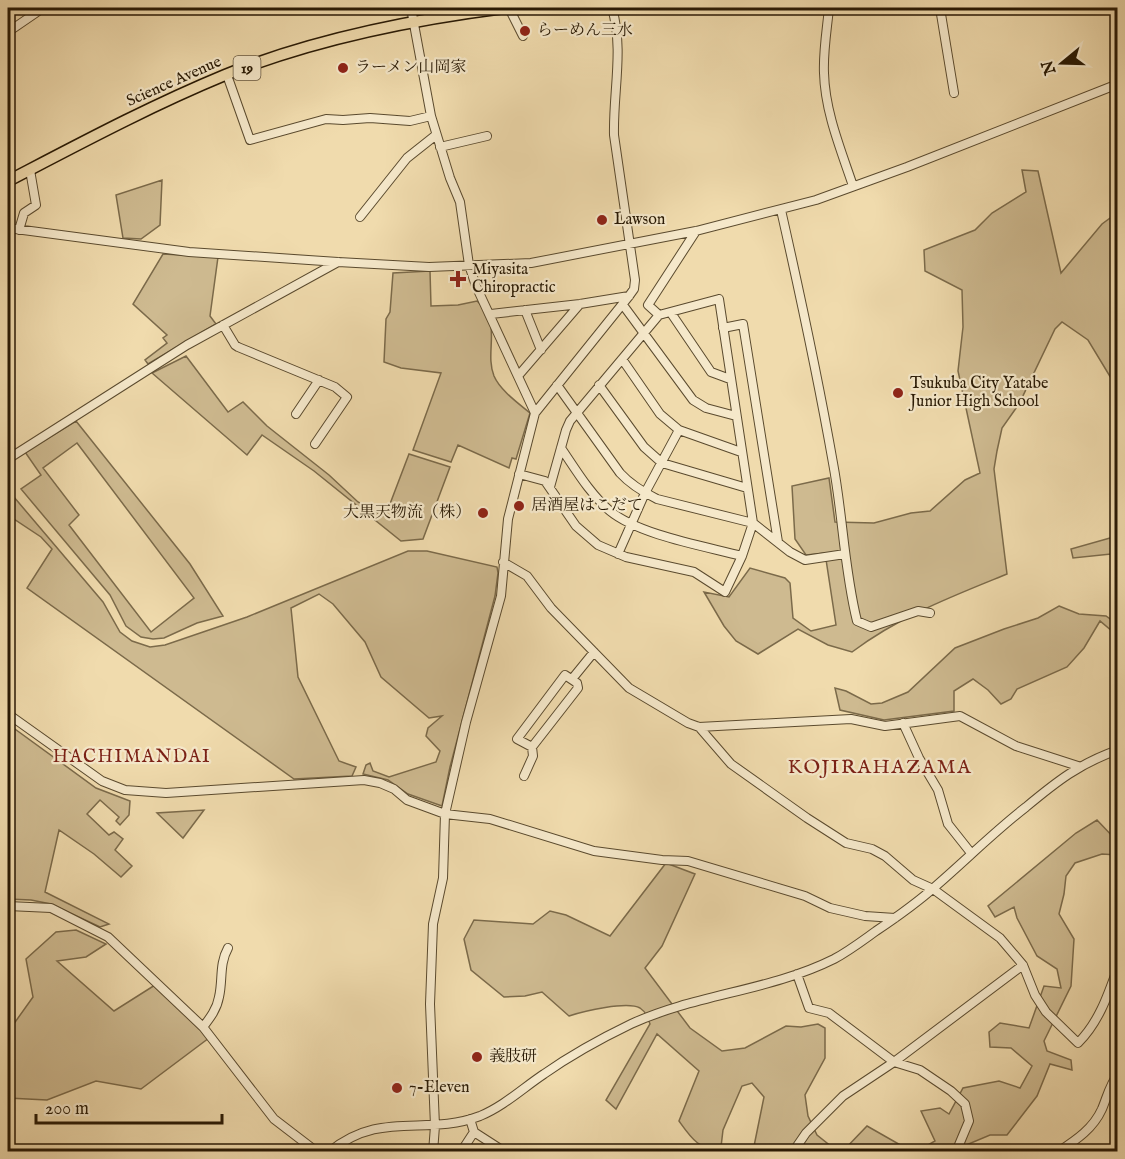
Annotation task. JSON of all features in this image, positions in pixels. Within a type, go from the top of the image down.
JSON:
[{"type":"main road","name":"Science Avenue","points":[[8,181],[162,102],[227,75],[329,41],[413,22],[504,8]]},
{"type":"street","points":[[8,32],[43,8]]},
{"type":"street","points":[[411,8],[431,116],[460,202],[469,265],[476,286],[535,413]]},
{"type":"street","points":[[509,8],[523,36]]},
{"type":"street","points":[[434,1152],[430,1004],[433,924],[443,879],[446,814],[466,722],[501,596],[508,519],[535,413],[634,289],[635,280],[614,135],[619,47],[612,8]]},
{"type":"street","points":[[829,8],[824,72],[826,93],[830,115],[853,186]]},
{"type":"street","points":[[940,8],[954,93]]},
{"type":"street","points":[[984,8],[1014,8]]},
{"type":"street","points":[[227,75],[250,140],[326,119],[369,118],[410,121],[431,116]]},
{"type":"street","points":[[8,228],[189,252],[338,262],[429,267],[531,263],[630,245],[781,210],[853,186],[1118,84]]},
{"type":"street","points":[[360,217],[407,158],[436,135]]},
{"type":"street","points":[[440,147],[486,136]]},
{"type":"street","points":[[19,230],[24,213],[36,205],[30,170]]},
{"type":"street","points":[[781,210],[807,326],[834,466],[845,554],[857,621],[871,627],[918,610],[930,613]]},
{"type":"street","points":[[659,315],[648,305],[696,231]]},
{"type":"street","points":[[8,459],[146,370],[222,325],[338,262]]},
{"type":"street","points":[[490,314],[629,296]]},
{"type":"street","points":[[519,474],[545,481],[576,526],[588,538],[607,550],[694,573],[725,592],[742,556],[753,523],[719,299],[659,315],[577,412],[566,430],[550,487]]},
{"type":"street","points":[[518,376],[580,304]]},
{"type":"street","points":[[622,305],[693,400],[706,408],[736,416]]},
{"type":"street","points":[[525,310],[541,350]]},
{"type":"street","points":[[671,313],[711,372],[730,379]]},
{"type":"street","points":[[723,328],[743,324],[778,542]]},
{"type":"street","points":[[222,325],[238,347],[335,387],[346,397],[315,444]]},
{"type":"street","points":[[622,358],[660,414],[679,430],[741,452]]},
{"type":"street","points":[[296,414],[319,380]]},
{"type":"street","points":[[557,385],[620,473],[628,482],[645,493],[657,499],[753,523],[805,560],[845,554]]},
{"type":"street","points":[[599,385],[644,447],[662,463],[747,488]]},
{"type":"street","points":[[618,554],[645,493],[679,430]]},
{"type":"street","points":[[561,448],[603,505],[631,525],[742,556]]},
{"type":"street","points":[[503,562],[527,576],[551,608],[629,687],[688,723],[699,727],[851,719],[885,726],[960,716],[1016,746],[1078,766]]},
{"type":"street","points":[[572,679],[594,652]]},
{"type":"street","points":[[524,776],[532,756],[532,747],[578,688],[577,682],[565,675],[517,739],[532,747]]},
{"type":"street","points":[[8,714],[102,781],[125,790],[166,794],[364,780],[380,783],[394,789],[407,800],[446,814],[490,819],[594,851],[688,861],[805,896],[830,908],[865,916],[895,918]]},
{"type":"street","points":[[903,723],[938,790],[948,824],[971,853]]},
{"type":"street","points":[[699,727],[731,764],[807,818],[846,843],[872,849],[885,856],[913,880],[933,889],[1000,938],[1023,965],[1035,995],[1046,1012],[1078,1043],[1089,1032],[1106,1001],[1118,967]]},
{"type":"street","points":[[329,1152],[351,1137],[379,1127],[435,1126],[470,1119],[496,1108],[547,1072],[631,1024],[684,1005],[797,974],[844,953],[933,889],[998,828],[1078,766],[1118,750]]},
{"type":"street","points":[[8,906],[51,908],[101,932],[202,1027],[273,1119],[317,1152]]},
{"type":"street","points":[[202,1027],[215,1010],[219,998],[222,965],[228,948]]},
{"type":"street","points":[[793,1152],[806,1133],[843,1096],[894,1062],[1023,965]]},
{"type":"street","points":[[797,974],[809,1008],[829,1013],[894,1062],[920,1070],[951,1091],[965,1104],[969,1121],[956,1152]]},
{"type":"street","points":[[1058,1152],[1084,1135],[1101,1112],[1118,1074]]},
{"type":"street","points":[[470,1119],[474,1132],[505,1152]]},
{"type":"street","points":[[461,1152],[474,1132]]},
{"type":"shaded area","points":[[1022,170],[1038,171],[1061,273],[1102,224],[1117,213],[1117,388],[1088,340],[1062,322],[1055,329],[1019,404],[1002,428],[994,469],[1007,574],[908,617],[852,652],[828,645],[798,629],[758,654],[736,641],[724,626],[704,592],[729,597],[750,568],[785,578],[790,583],[793,618],[811,631],[836,625],[825,553],[806,555],[795,539],[792,486],[829,478],[835,522],[874,523],[911,513],[930,511],[965,480],[980,473],[958,371],[963,327],[962,290],[925,271],[924,250],[975,230],[992,213],[1026,192]]},
{"type":"shaded area","points":[[162,180],[160,225],[141,239],[123,238],[116,195]]},
{"type":"shaded area","points":[[163,254],[218,257],[210,316],[216,324],[148,364],[145,360],[167,343],[163,338],[167,335],[133,304]]},
{"type":"shaded area","points":[[430,271],[431,306],[458,305],[477,301],[485,310],[491,328],[491,367],[494,376],[505,391],[530,413],[516,459],[512,458],[509,468],[458,445],[451,462],[413,450],[441,373],[401,368],[384,362],[386,319],[390,312],[393,273]]},
{"type":"shaded area","points":[[186,356],[228,412],[243,402],[267,426],[329,475],[358,502],[385,517],[409,454],[450,467],[423,539],[401,541],[314,471],[262,435],[247,455],[152,373]]},
{"type":"shaded area","points":[[76,421],[190,564],[223,616],[197,623],[164,638],[141,637],[126,626],[110,595],[21,489],[41,475],[25,452]],"holes":[[[77,443],[194,598],[151,632],[69,525],[79,515],[43,468]]]},
{"type":"shaded area","points":[[8,490],[103,602],[120,632],[132,641],[150,647],[165,645],[247,617],[408,551],[427,551],[497,567],[495,596],[442,806],[408,794],[388,780],[363,774],[366,765],[370,763],[373,771],[389,777],[436,762],[440,751],[426,736],[428,728],[442,716],[429,718],[381,677],[365,642],[333,604],[319,594],[291,608],[298,677],[339,761],[356,767],[352,776],[294,779],[27,588],[52,549],[41,537],[8,515]]},
{"type":"shaded area","points":[[1117,536],[1117,557],[1111,554],[1073,558],[1071,549]]},
{"type":"shaded area","points":[[1059,606],[1079,614],[1106,616],[1117,624],[1117,646],[1113,632],[1100,621],[1084,648],[1067,667],[1017,689],[1011,699],[1001,704],[973,679],[954,691],[954,711],[884,720],[840,710],[835,688],[871,704],[882,703],[908,692],[955,648],[1038,618]]},
{"type":"shaded area","points":[[8,724],[96,788],[130,801],[129,815],[120,825],[116,821],[119,817],[100,800],[87,814],[109,835],[114,832],[123,839],[115,850],[132,866],[121,877],[94,854],[59,830],[45,892],[109,924],[100,927],[51,904],[8,899],[8,820],[14,809],[8,805]]},
{"type":"shaded area","points":[[204,810],[183,838],[157,813]]},
{"type":"shaded area","points":[[1097,820],[1117,841],[1117,855],[1102,854],[1075,863],[1066,876],[1059,914],[1074,939],[1071,986],[1044,1041],[1047,1051],[1071,1060],[1072,1070],[1050,1064],[1037,1096],[1007,1135],[990,1135],[952,1151],[916,1152],[935,1141],[921,1111],[940,1108],[949,1114],[963,1088],[999,1081],[1020,1088],[1032,1066],[1011,1048],[990,1047],[989,1032],[1000,1023],[1029,1028],[1044,986],[1061,988],[1057,969],[1037,956],[1017,918],[1014,907],[995,917],[988,906],[1076,833]]},
{"type":"shaded area","points":[[666,863],[695,874],[662,946],[645,968],[690,1028],[722,1051],[745,1048],[786,1026],[801,1027],[818,1024],[825,1028],[825,1058],[805,1095],[808,1116],[817,1135],[837,1151],[753,1151],[764,1097],[752,1083],[742,1086],[723,1130],[721,1147],[702,1146],[691,1137],[679,1121],[699,1071],[657,1034],[616,1109],[606,1100],[650,1024],[640,1008],[616,1006],[569,1016],[542,992],[504,997],[471,970],[464,939],[474,920],[533,924],[550,911],[566,915],[610,936]]},
{"type":"shaded area","points":[[76,930],[106,944],[86,957],[57,961],[114,1011],[155,985],[209,1038],[141,1089],[96,1081],[47,1100],[8,1098],[8,1032],[33,997],[26,959],[56,932]]},
{"type":"shaded area","points":[[867,1126],[911,1151],[843,1151]]},
{"type":"place","name":"らーめん三水","points":[[525,31]]},
{"type":"place","name":"ラーメン山岡家","points":[[343,68]]},
{"type":"place","name":"Lawson","points":[[602,220]]},
{"type":"place","name":"Miyasita Chiropractic","points":[[458,279]]},
{"type":"place","name":"Tsukuba City Yatabe Junior High School","points":[[898,393]]},
{"type":"place","name":"居酒屋はこだて","points":[[519,506]]},
{"type":"place","name":"大黒天物流（株）","points":[[483,513]]},
{"type":"place","name":"義肢研","points":[[477,1057]]},
{"type":"place","name":"7-Eleven","points":[[397,1088]]},
{"type":"district","name":"HACHIMANDAI","points":[[132,757]]},
{"type":"district","name":"KOJIRAHAZAMA","points":[[880,767]]}]
